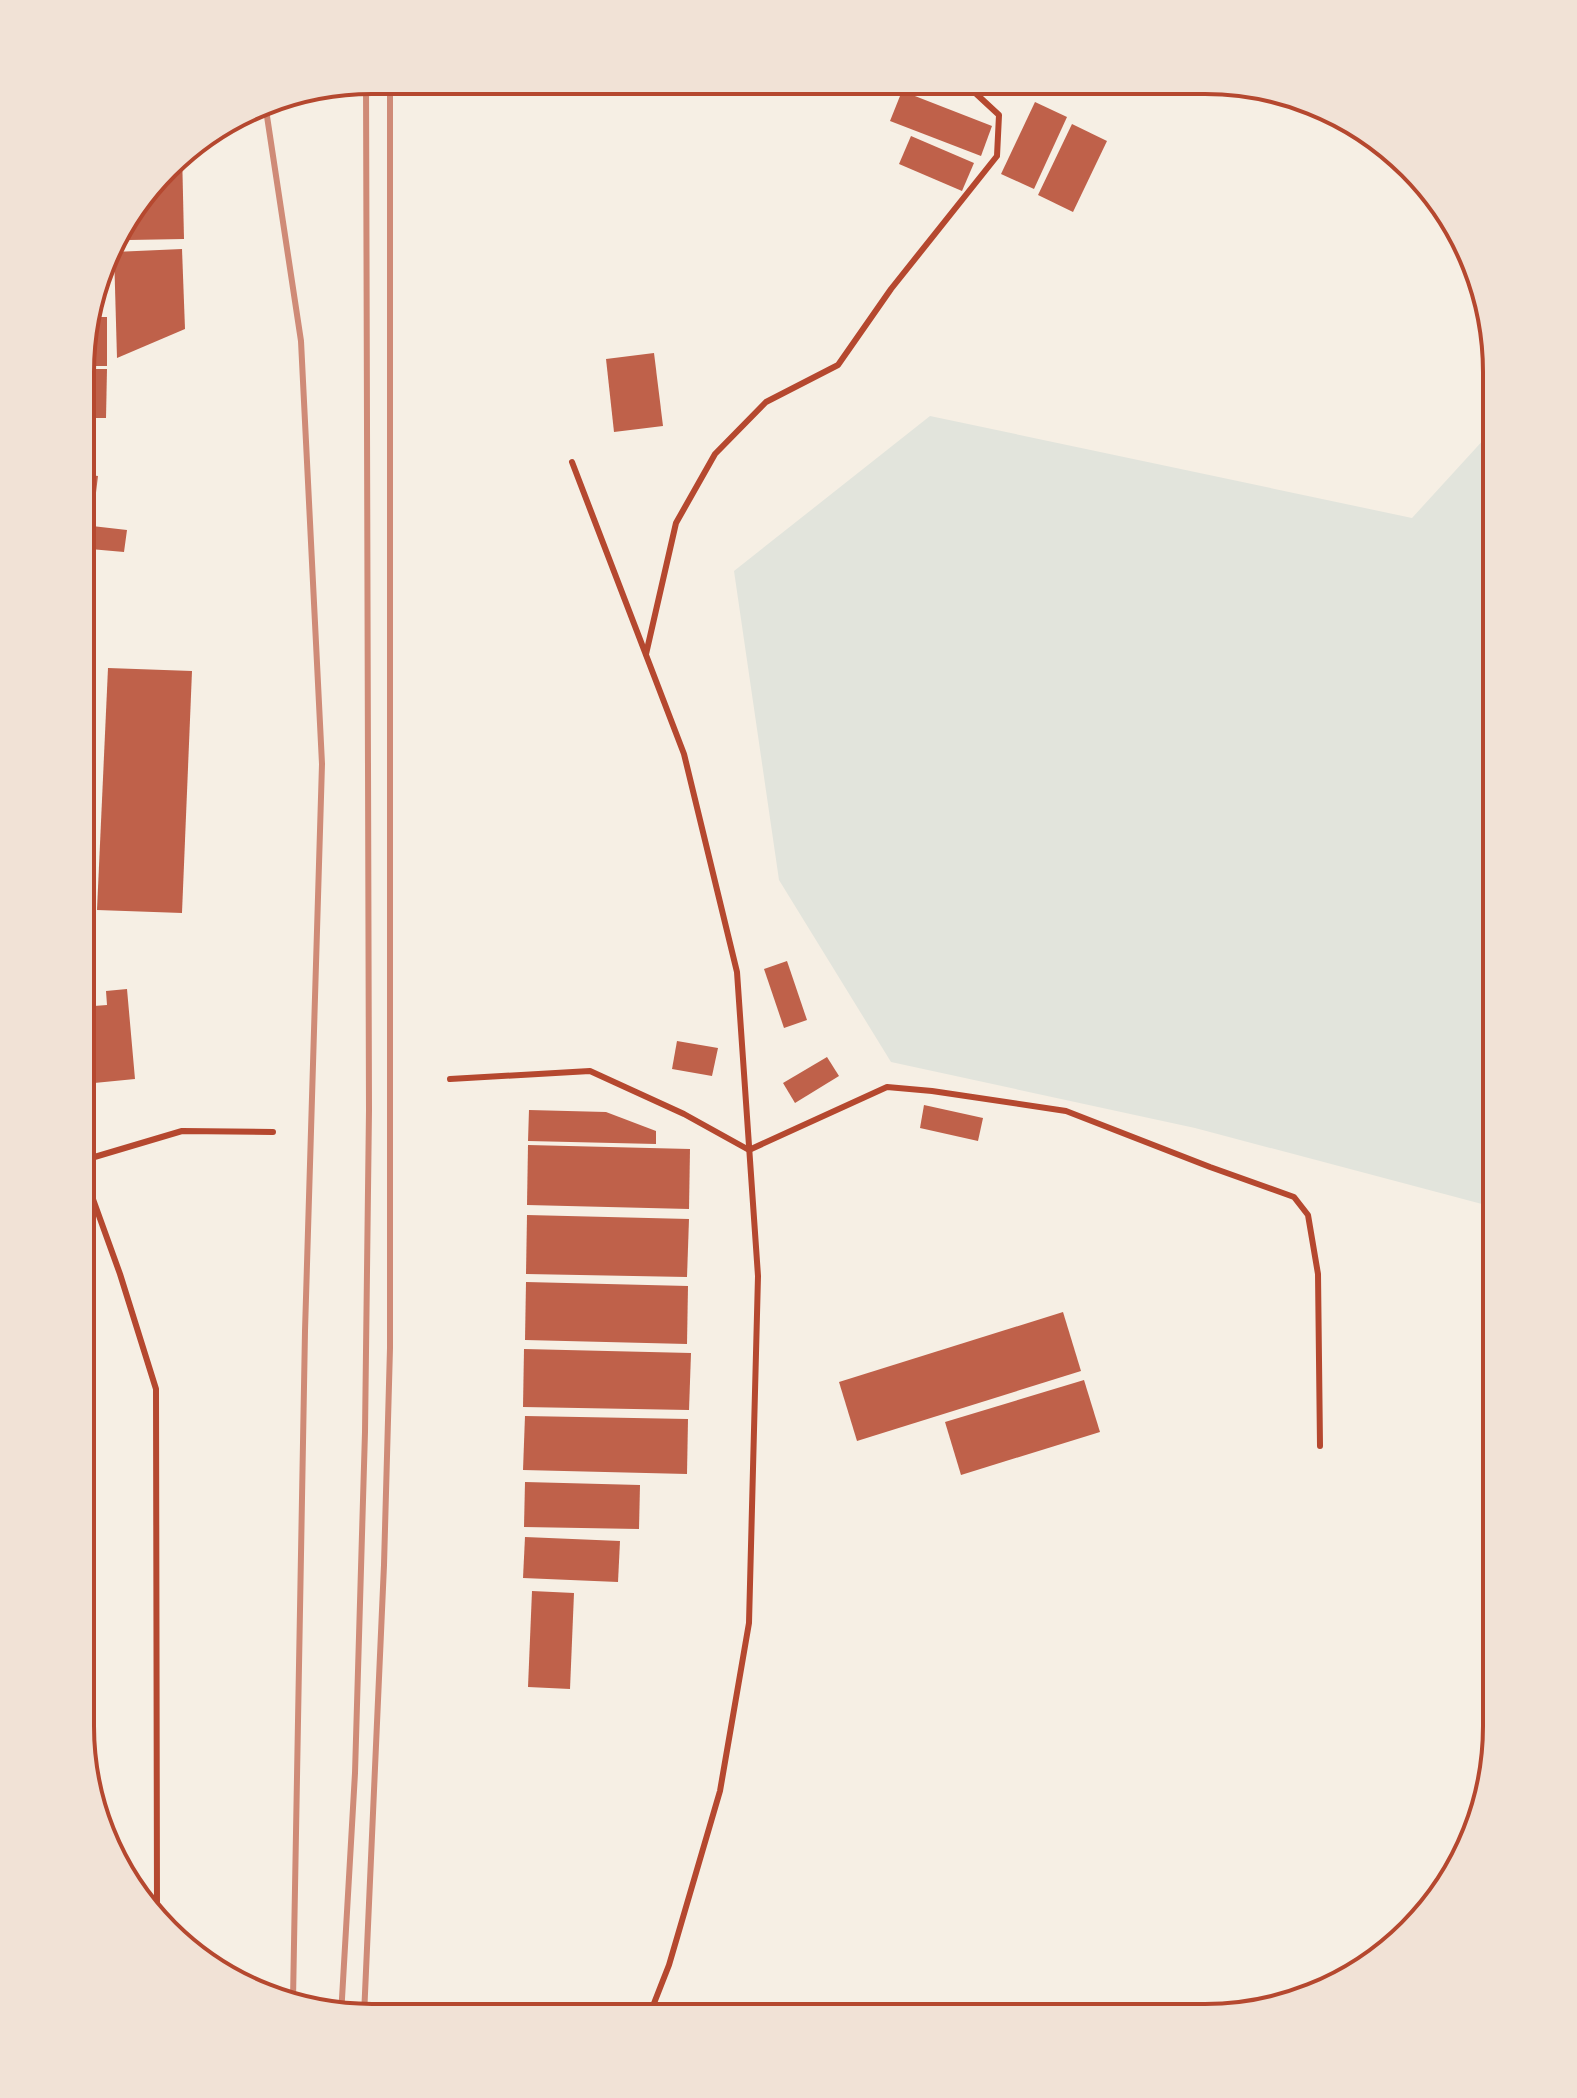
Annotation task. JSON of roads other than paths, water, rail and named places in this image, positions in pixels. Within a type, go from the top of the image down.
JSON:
[{"type":"lane","points":[[646,654],[676,523],[715,454],[766,402],[838,365],[891,289],[997,156],[999,115],[976,94]]},
{"type":"lane","points":[[572,462],[684,754],[737,972],[758,1276],[749,1623],[720,1791],[669,1965],[654,2004]]},
{"type":"lane","points":[[450,1079],[590,1071],[684,1114],[749,1150]]},
{"type":"lane","points":[[749,1150],[887,1087],[1066,1111],[1294,1197],[1308,1215],[1318,1274],[1320,1446]]},
{"type":"lane","points":[[94,1160],[182,1131],[273,1132]]},
{"type":"lane","points":[[94,1201],[156,1389],[157,1901]]},
{"type":"railway","points":[[342,2002],[355,1773],[365,1432],[369,1110],[366,94]]},
{"type":"railway","points":[[365,2004],[384,1565],[390,1348],[390,94]]},
{"type":"railway","points":[[267,114],[301,341],[322,764],[305,1331],[293,1993]]}]
